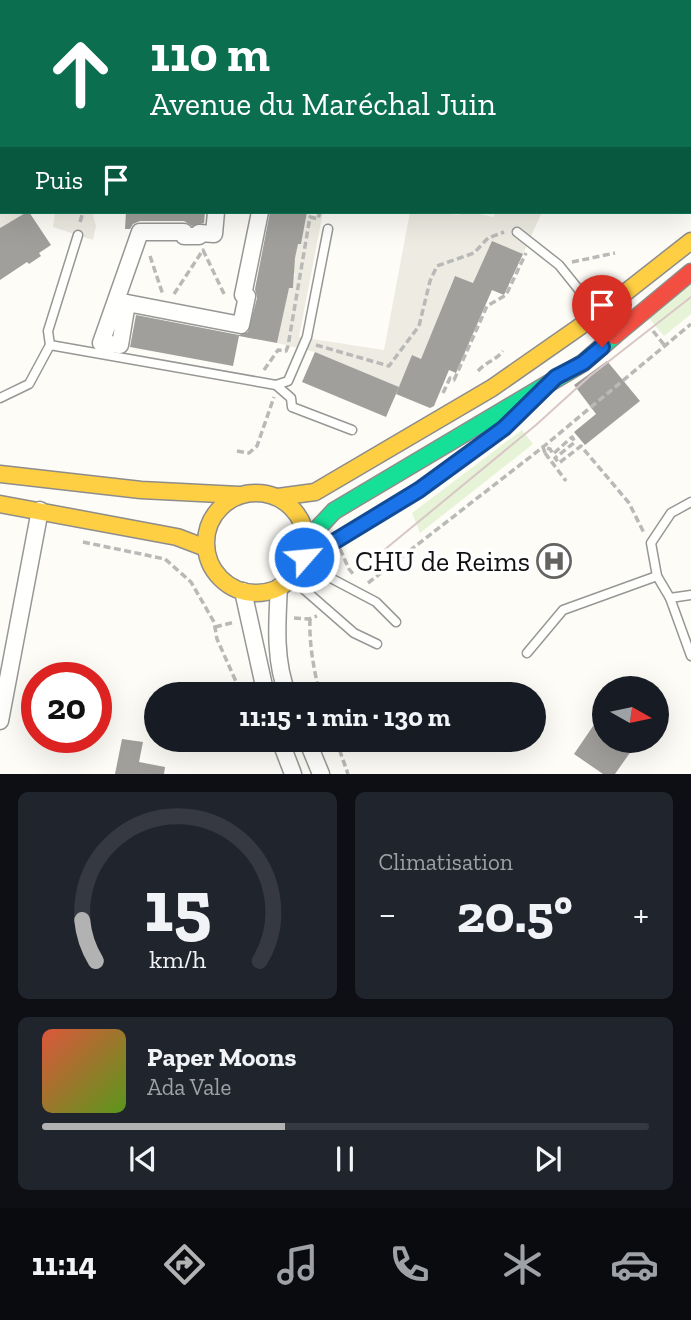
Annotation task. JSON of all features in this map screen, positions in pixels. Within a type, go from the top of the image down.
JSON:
[{"type":"main road","points":[[0,474],[141,490],[239,495],[258,492],[278,497],[315,492],[492,388],[598,314],[691,241]]},
{"type":"main road","points":[[239,495],[225,503],[213,516],[207,531],[206,548],[210,563],[218,575],[230,585],[256,593],[296,567],[319,527],[334,511],[583,363],[691,272]]},
{"type":"main road","points":[[278,497],[300,518],[305,533],[296,567]]},
{"type":"main road","points":[[0,504],[177,537],[206,548]]},
{"type":"street","points":[[216,214],[214,234],[184,236],[184,232],[140,232],[101,344],[120,345],[127,303],[241,325],[247,296],[243,295],[260,214]]},
{"type":"street","points":[[0,721],[40,510]]},
{"type":"street","points":[[283,682],[276,623],[296,567]]},
{"type":"street","points":[[243,591],[263,682]]},
{"type":"street","points":[[285,752],[293,774]]},
{"type":"street","points":[[312,752],[321,774]]},
{"type":"lane","points":[[50,345],[276,385],[288,381],[305,342],[328,229]]},
{"type":"lane","points":[[517,232],[532,241],[559,265],[598,314]]},
{"type":"lane","points":[[0,398],[29,384],[50,345],[48,331],[78,235]]},
{"type":"lane","points":[[296,567],[419,490],[504,428],[556,377]]},
{"type":"lane","points":[[276,385],[291,398],[292,407],[352,430]]},
{"type":"lane","points":[[691,502],[671,513],[652,543],[657,576],[670,597],[691,656]]},
{"type":"lane","points":[[296,567],[361,589],[396,622]]},
{"type":"lane","points":[[296,567],[354,633],[377,645]]},
{"type":"lane","points":[[527,653],[563,610],[657,576]]},
{"type":"lane","points":[[670,597],[691,595]]},
{"type":"path","points":[[254,381],[278,350],[285,351],[288,346],[310,217],[318,219],[319,214]]},
{"type":"path","points":[[305,342],[388,366],[419,326],[430,281],[437,266],[474,253],[488,238],[504,231],[517,232]]},
{"type":"path","points":[[430,425],[450,379],[454,380],[487,306],[506,295],[532,241]]},
{"type":"path","points":[[173,296],[203,250],[230,306]]},
{"type":"path","points":[[151,251],[150,257],[167,306]]},
{"type":"path","points":[[559,265],[614,253]]},
{"type":"path","points":[[337,540],[361,589],[543,447],[691,324]]},
{"type":"path","points":[[237,451],[249,453],[257,446],[276,385]]},
{"type":"path","points":[[543,447],[550,449],[553,454],[572,437],[575,442],[555,458],[559,463],[581,446],[629,503],[642,531],[652,543]]},
{"type":"path","points":[[543,447],[566,481]]},
{"type":"path","points":[[545,453],[550,449]]},
{"type":"path","points":[[74,540],[165,559],[183,574],[191,582],[214,622],[217,639],[236,682]]},
{"type":"path","points":[[310,619],[309,634],[316,682]]},
{"type":"path","points":[[340,752],[348,774]]},
{"type":"green space","points":[[691,281],[691,314],[664,336],[648,317]]},
{"type":"green space","points":[[522,430],[533,444],[420,533],[412,513]]},
{"type":"shaded area","points":[[0,214],[23,214],[24,216],[12,225],[9,222],[0,228]]},
{"type":"shaded area","points":[[55,214],[93,214],[96,226],[93,240],[53,227]]},
{"type":"shaded area","points":[[303,214],[323,214],[299,337],[384,350],[410,214],[479,214],[494,217],[495,214],[541,214],[523,254],[492,241],[473,283],[455,276],[449,289],[452,291],[421,359],[412,355],[399,387],[315,352],[277,343],[288,288],[293,288],[295,274],[292,273]]},
{"type":"building","points":[[24,214],[30,214],[51,245],[39,253],[41,256],[0,280],[0,228]]},
{"type":"building","points":[[126,214],[205,214],[204,223],[192,226],[184,221],[140,221],[130,229],[125,229]]},
{"type":"building","points":[[270,214],[307,214],[301,244],[298,244],[295,258],[293,288],[289,288],[277,343],[239,336],[233,366],[130,347],[136,315],[239,335],[248,332],[257,298],[255,289]]},
{"type":"building","points":[[492,241],[523,254],[504,295],[492,290],[456,373],[449,370],[434,406],[430,408],[396,394],[412,355],[421,359],[455,276],[473,283]]},
{"type":"building","points":[[315,352],[399,387],[386,417],[302,382]]},
{"type":"building","points":[[607,361],[640,401],[585,445],[574,432],[596,414],[574,385]]},
{"type":"building","points":[[592,728],[592,753],[630,753],[615,774],[603,774],[574,754]]},
{"type":"building","points":[[122,739],[143,742],[139,762],[165,767],[164,774],[115,774]]},
{"type":"tram line","points":[[372,560],[536,425],[590,376],[691,297]]},
{"type":"traffic: fast","points":[[306,548],[319,527],[334,511],[583,363],[614,336]]},
{"type":"traffic: slow","points":[[278,497],[315,492],[492,388],[598,314],[691,241]]},
{"type":"traffic: slow","points":[[0,474],[141,490],[239,495]]},
{"type":"traffic: slow","points":[[256,493],[275,497],[291,508],[302,524],[306,543],[302,562],[291,578],[275,589],[256,593],[237,589],[221,578],[210,562],[206,543],[210,524],[221,508],[237,497],[256,493]]},
{"type":"traffic: slow","points":[[0,504],[177,537],[206,548]]},
{"type":"traffic: jam","points":[[614,336],[691,272]]},
{"type":"place","name":"CHU de Reims","points":[[554,561]]},
{"type":"route","points":[[304,557],[322,549],[419,490],[504,428],[556,377],[583,363],[602,347]]}]
